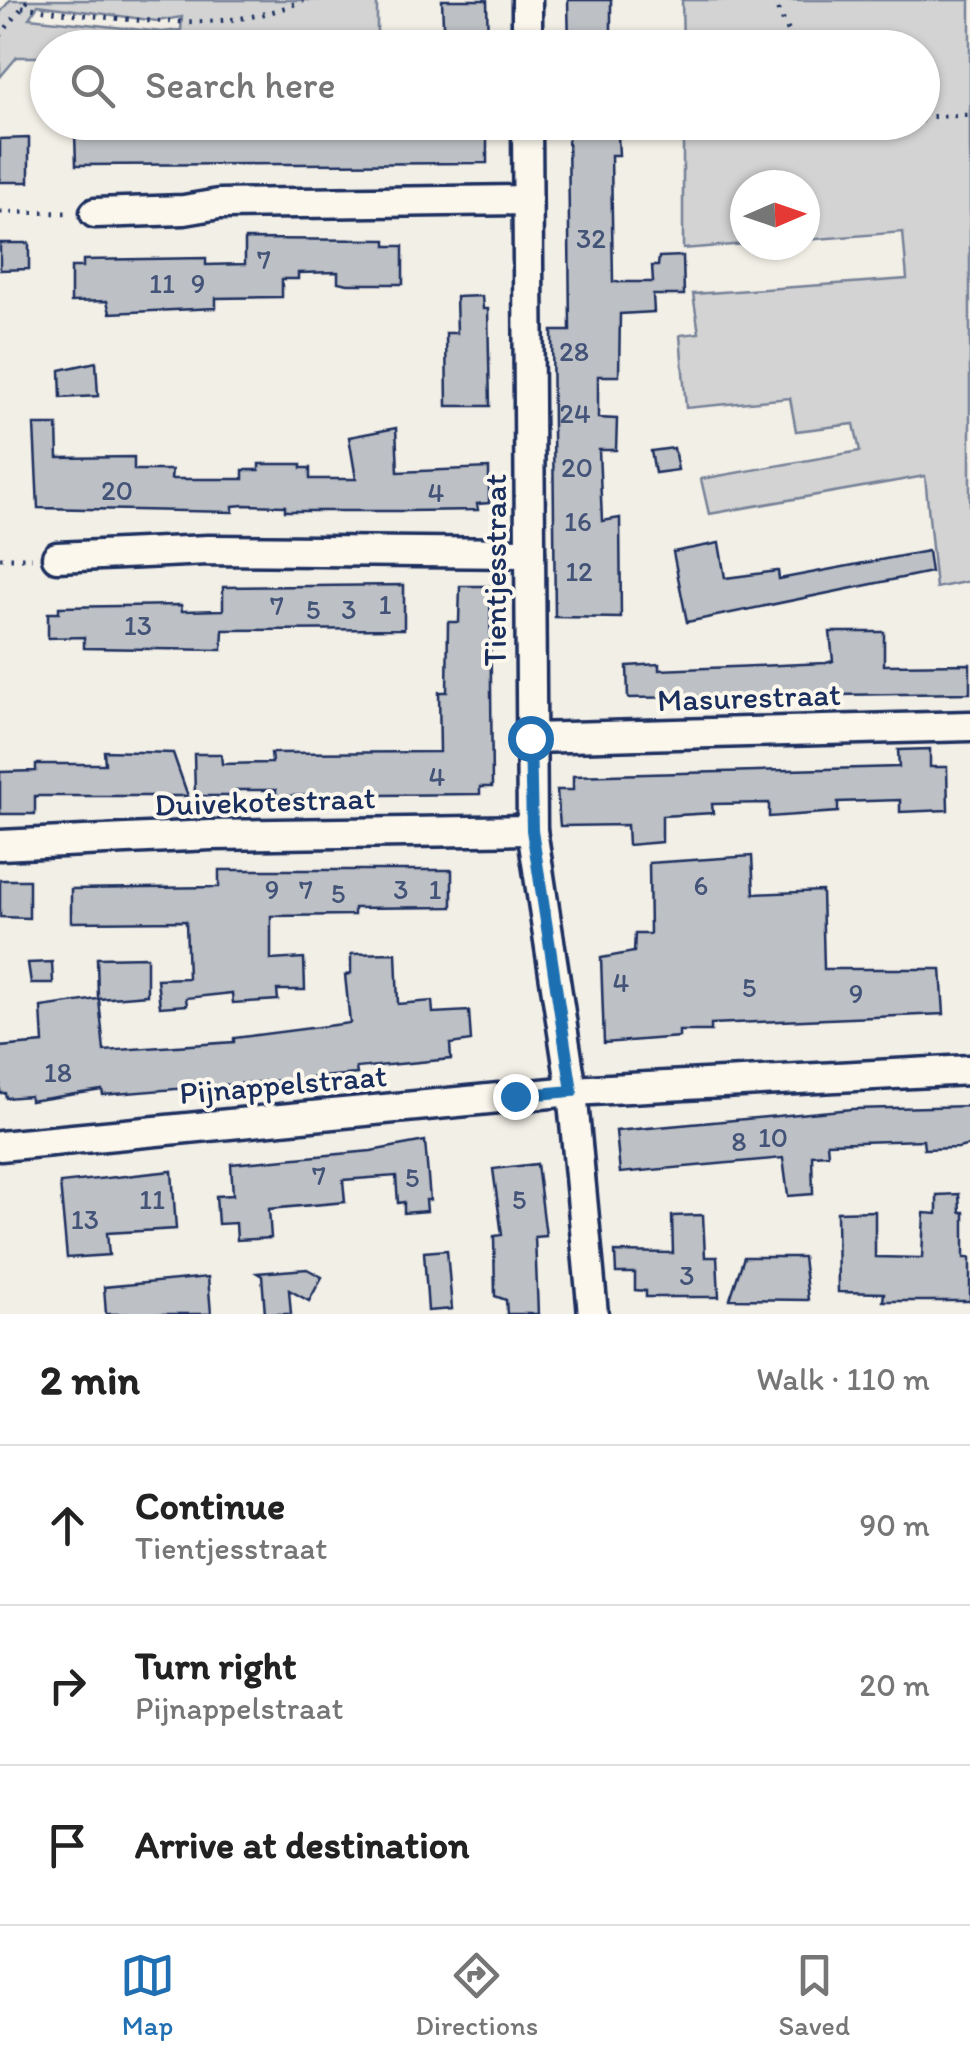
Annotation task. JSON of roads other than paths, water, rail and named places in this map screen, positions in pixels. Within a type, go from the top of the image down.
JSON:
[{"type":"street","points":[[527,0],[527,30]]},
{"type":"street","name":"Tientjesstraat","points":[[526,140],[532,830],[572,1091],[593,1314]]},
{"type":"street","points":[[95,213],[219,204],[526,200]]},
{"type":"street","points":[[57,557],[208,550],[530,553]]},
{"type":"street","name":"Masurestraat","points":[[530,738],[970,726]]},
{"type":"street","name":"Duivekotestraat","points":[[0,845],[212,835],[532,830]]},
{"type":"street","name":"Pijnappelstraat","points":[[0,1146],[572,1091],[970,1070]]}]
